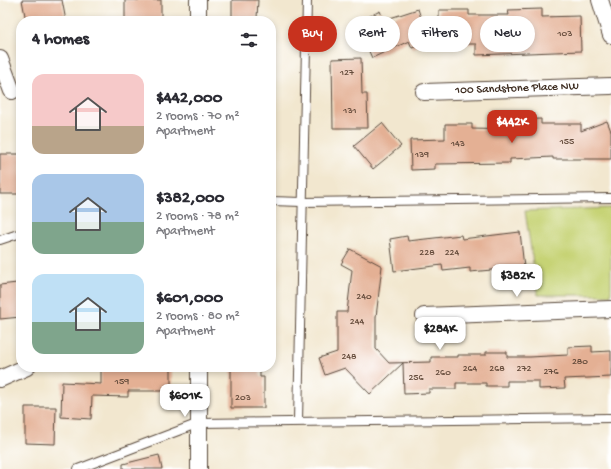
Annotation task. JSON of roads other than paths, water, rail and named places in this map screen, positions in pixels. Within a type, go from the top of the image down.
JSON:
[{"type":"street","points":[[198,0],[198,16]]},
{"type":"street","points":[[600,0],[611,35]]},
{"type":"street","points":[[0,59],[11,93]]},
{"type":"street","name":"100 Sandstone Place NW","points":[[424,92],[611,86]]},
{"type":"street","points":[[424,316],[611,309]]},
{"type":"street","points":[[0,379],[16,372]]},
{"type":"street","points":[[198,469],[199,372]]},
{"type":"lane","points":[[298,421],[307,0]]},
{"type":"lane","points":[[276,201],[611,198]]},
{"type":"lane","points":[[0,240],[16,235]]},
{"type":"lane","points":[[78,469],[199,423],[611,418]]}]
